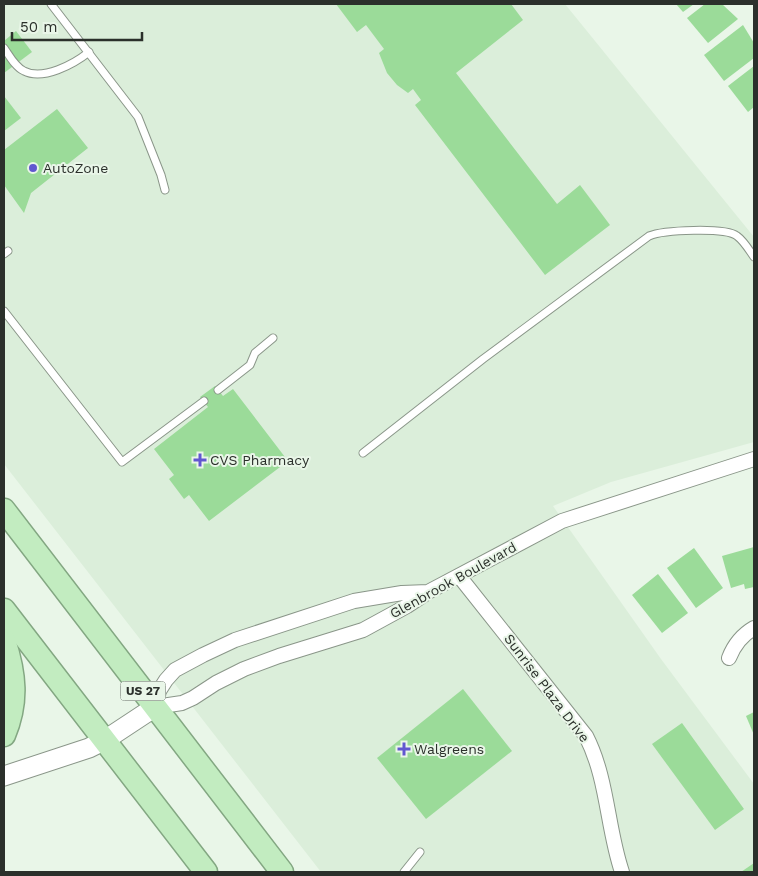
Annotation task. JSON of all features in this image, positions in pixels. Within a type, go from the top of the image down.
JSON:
[{"type":"highway","name":"US 27","points":[[4,510],[282,872]]},
{"type":"highway","points":[[4,610],[206,872]]},
{"type":"highway","points":[[4,640],[11,661],[14,696],[11,719],[4,735]]},
{"type":"main road","points":[[4,776],[74,754],[104,740],[155,707]]},
{"type":"street","name":"Glenbrook Boulevard","points":[[155,707],[182,703],[193,698],[216,682],[244,669],[363,630],[428,592],[562,521],[754,459]]},
{"type":"street","name":"Sunrise Plaza Drive","points":[[459,576],[586,736],[599,766],[611,829],[622,872]]},
{"type":"street","points":[[155,707],[159,691],[175,670],[235,640],[354,601],[377,596],[428,592]]},
{"type":"street","points":[[729,658],[733,648],[741,638],[754,628]]},
{"type":"lane","points":[[51,4],[138,117],[166,190]]},
{"type":"lane","points":[[4,48],[18,67],[24,72],[32,74],[67,66],[89,52]]},
{"type":"lane","points":[[363,453],[649,236],[670,232],[730,232],[742,241],[754,257]]},
{"type":"lane","points":[[4,311],[122,462],[204,401]]},
{"type":"lane","points":[[218,390],[250,364],[255,353],[273,338]]},
{"type":"lane","points":[[404,872],[420,852]]},
{"type":"shaded area","points":[[4,4],[565,4],[754,237],[754,442],[611,482],[553,506],[661,659],[754,784],[754,872],[321,872],[4,464]]},
{"type":"building","points":[[336,4],[511,4],[523,20],[456,73],[557,204],[580,185],[610,225],[545,275],[415,105],[421,100],[413,89],[408,93],[397,85],[387,73],[379,53],[384,49],[366,25],[357,32]]},
{"type":"building","points":[[676,4],[694,4],[683,12]]},
{"type":"building","points":[[705,4],[722,4],[738,19],[708,43],[687,18]]},
{"type":"building","points":[[743,25],[754,43],[754,58],[724,81],[704,55]]},
{"type":"building","points":[[16,31],[32,52],[4,73],[4,41]]},
{"type":"building","points":[[754,66],[754,107],[748,112],[728,86]]},
{"type":"building","points":[[4,96],[21,118],[4,131]]},
{"type":"building","name":"AutoZone","points":[[57,109],[88,148],[31,193],[24,213],[4,185],[4,150]]},
{"type":"building","name":"CVS Pharmacy","points":[[215,386],[223,396],[233,389],[288,461],[209,521],[189,495],[184,499],[169,479],[174,475],[154,449],[208,407],[200,397]]},
{"type":"building","points":[[754,547],[754,587],[745,589],[744,584],[731,588],[722,556]]},
{"type":"building","points":[[694,548],[723,588],[696,608],[667,568]]},
{"type":"building","points":[[658,574],[688,613],[662,633],[632,595]]},
{"type":"building","name":"Walgreens","points":[[463,689],[512,751],[426,819],[377,758]]},
{"type":"building","points":[[754,712],[754,735],[746,716]]},
{"type":"building","points":[[682,723],[744,809],[715,830],[652,744]]},
{"type":"building","points":[[754,863],[754,872],[741,872]]},
{"type":"place","name":"AutoZone","points":[[33,168]]},
{"type":"place","name":"CVS Pharmacy","points":[[200,460]]},
{"type":"place","name":"Walgreens","points":[[404,749]]}]
